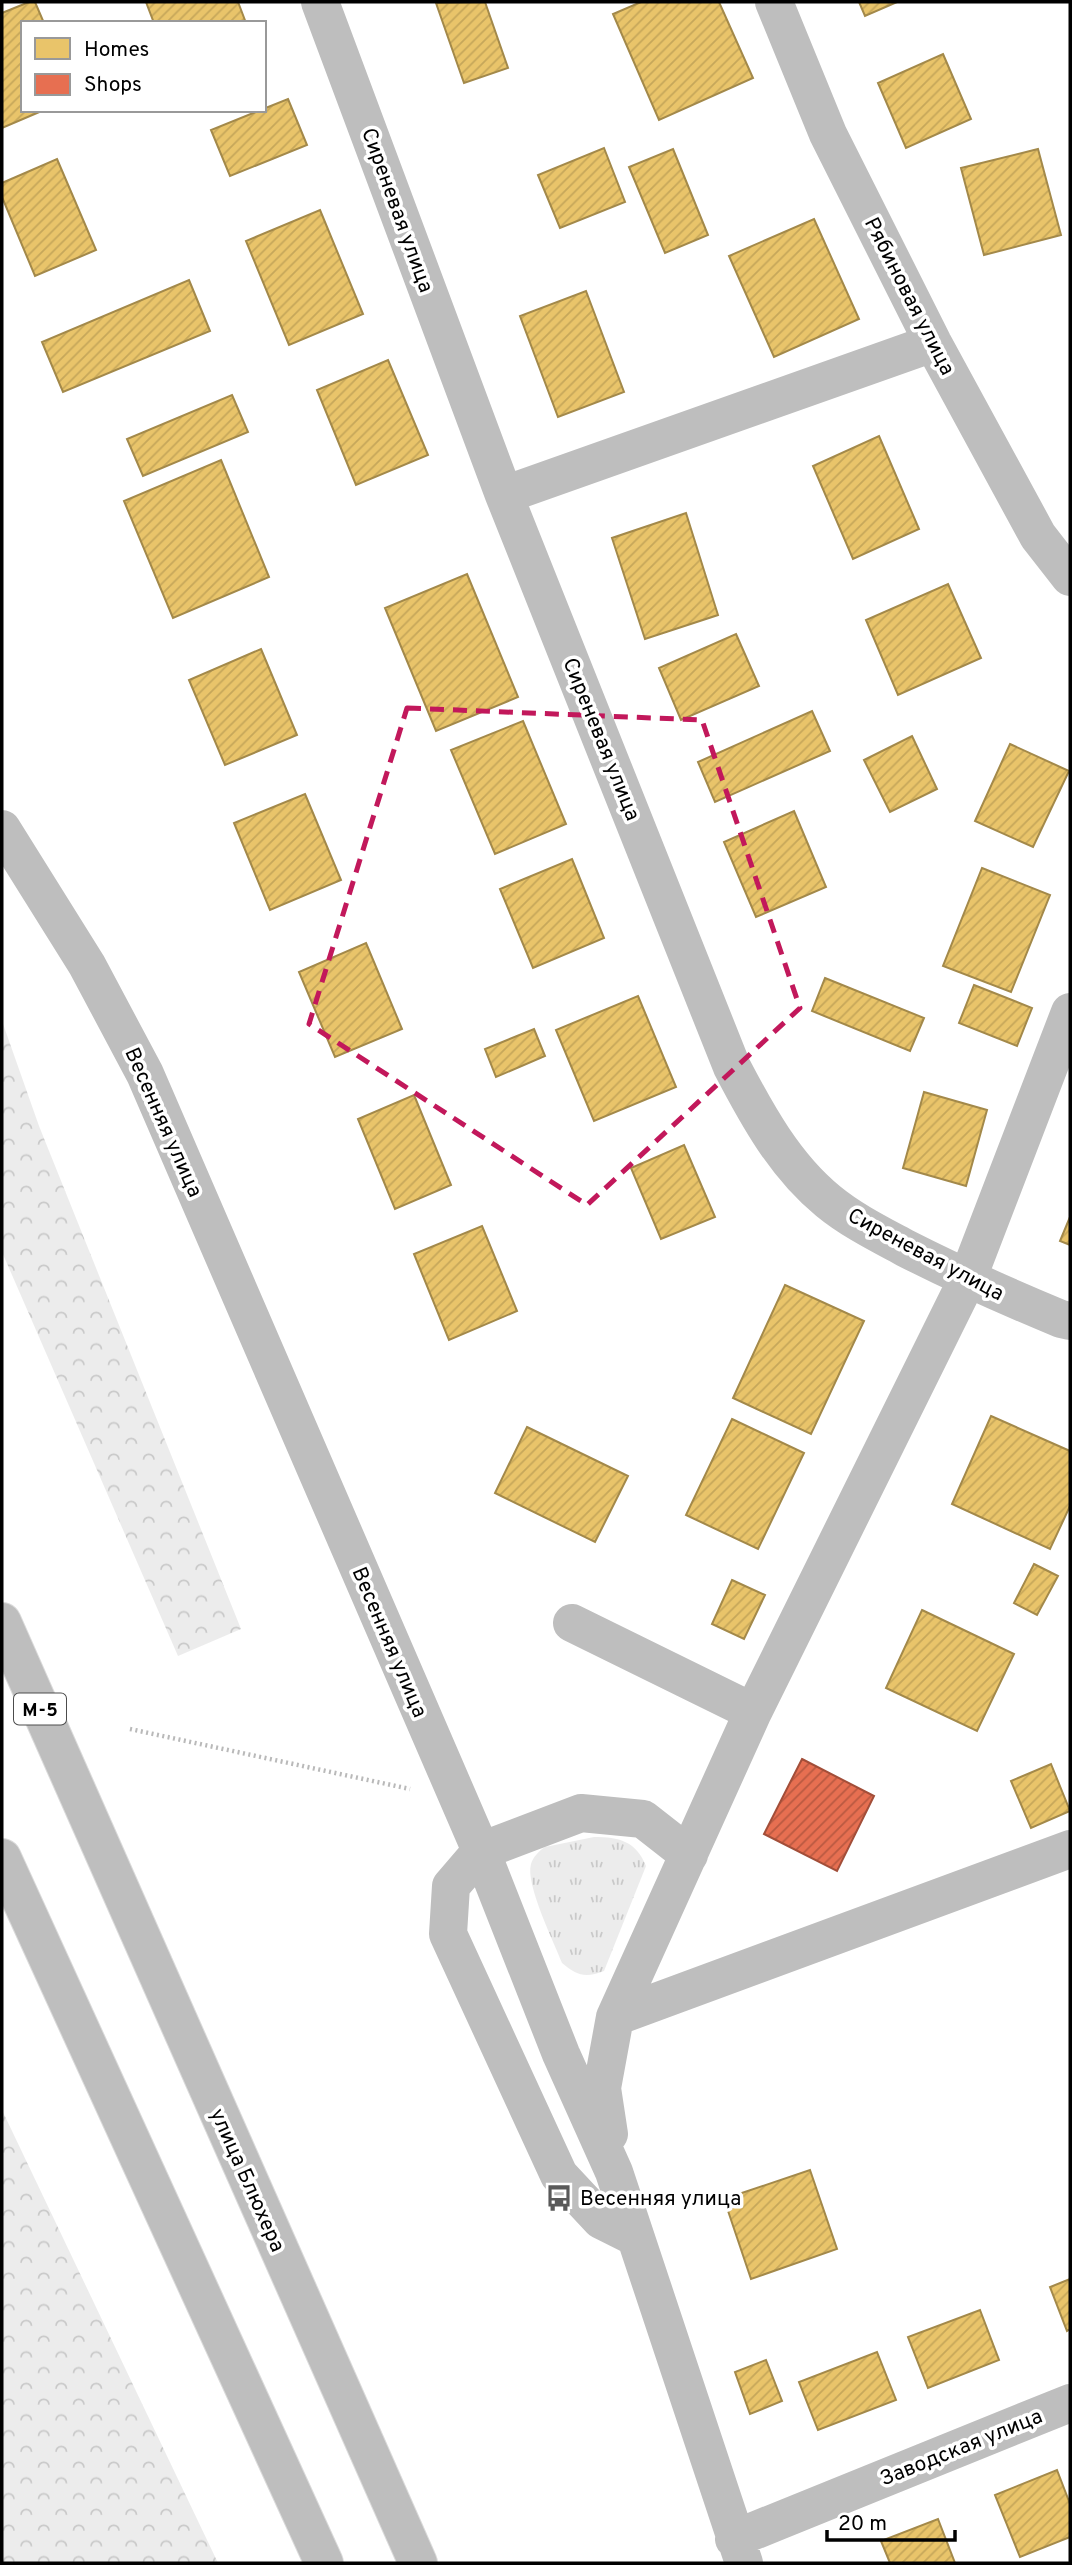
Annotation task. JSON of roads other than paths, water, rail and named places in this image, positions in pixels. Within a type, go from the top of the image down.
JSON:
[{"type":"street","name":"Сиреневая улица","points":[[320,2],[504,495],[732,1067],[755,1110],[789,1160],[827,1200],[870,1230],[967,1280],[1070,1321]]},
{"type":"street","name":"Рябиновая улица","points":[[774,2],[828,134],[933,343],[1038,536],[1070,577]]},
{"type":"street","points":[[504,495],[933,343]]},
{"type":"street","name":"Весенняя улица","points":[[2,828],[87,965],[145,1074],[481,1851],[561,2054],[614,2172],[739,2551]]},
{"type":"street","points":[[614,2172],[602,2088],[615,2017],[753,1712],[967,1280],[1070,1012]]},
{"type":"street","name":"улица Блюхера","points":[[2,1622],[418,2563]]},
{"type":"street","points":[[572,1623],[753,1712]]},
{"type":"street","points":[[635,2238],[601,2220],[559,2175],[448,1934],[451,1886],[481,1851],[581,1813],[643,1819],[689,1855]]},
{"type":"street","points":[[615,2017],[1070,1849]]},
{"type":"street","points":[[2,1858],[324,2563]]},
{"type":"street","name":"Заводская улица","points":[[739,2551],[1070,2403]]},
{"type":"place","name":"Весенняя улица","points":[[559,2198]]}]
